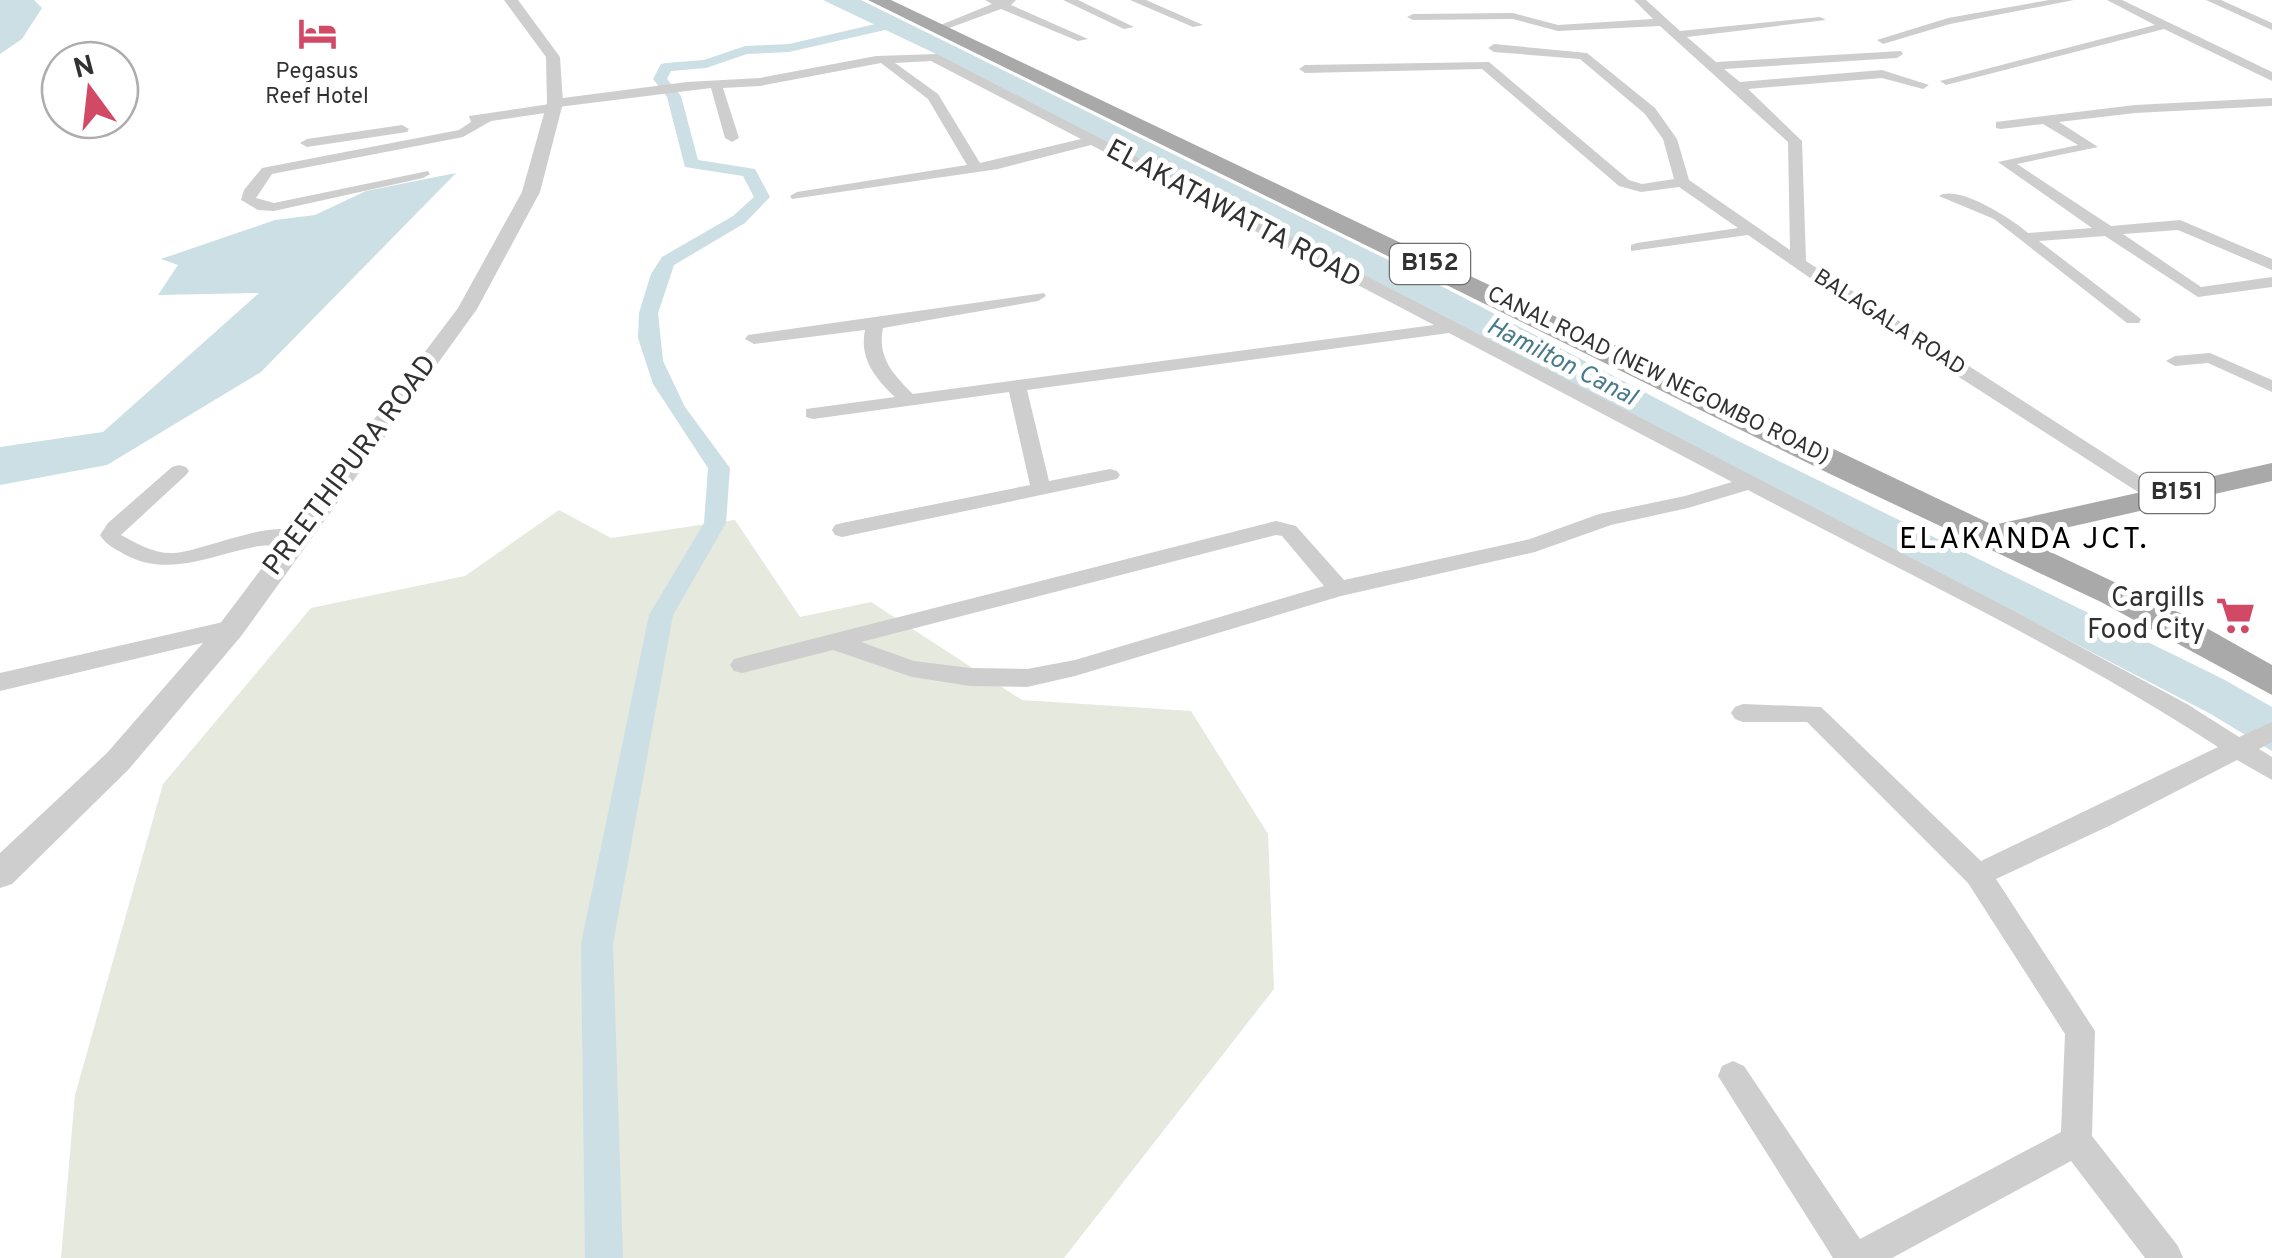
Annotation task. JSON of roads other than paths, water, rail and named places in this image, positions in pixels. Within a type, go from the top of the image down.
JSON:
[{"type":"main road","name":"CANAL ROAD (NEW NEGOMBO ROAD)","points":[[877,0],[935,43],[1404,252],[1876,484],[2063,569],[2272,682]]},
{"type":"main road","name":"B151","points":[[1996,537],[2014,528],[2272,472]]},
{"type":"main road","points":[[2063,569],[2056,539],[2083,516]]},
{"type":"street","name":"PREETHIPURA ROAD","points":[[0,874],[118,761],[232,628],[467,309],[531,192],[554,106],[554,57],[511,0]]},
{"type":"street","points":[[1069,0],[1128,28]]},
{"type":"street","points":[[1136,0],[1197,26]]},
{"type":"street","name":"BALAGALA ROAD","points":[[1640,0],[1768,112],[1795,141],[1798,263],[1878,320],[2006,397],[2159,497]]},
{"type":"street","points":[[1883,40],[1948,21],[2068,0]]},
{"type":"street","points":[[2112,0],[2272,77]]},
{"type":"street","points":[[2212,0],[2272,28]]},
{"type":"street","points":[[307,143],[687,86],[760,82],[884,60],[935,43],[1003,2],[1082,38]]},
{"type":"street","points":[[1413,18],[1513,16],[1558,28],[1668,28],[1820,20]]},
{"type":"street","points":[[1946,81],[2165,26]]},
{"type":"street","name":"ELAKATAWATTA ROAD","points":[[935,43],[969,82],[1091,141],[2180,710],[2253,742],[2272,770]]},
{"type":"street","points":[[1494,48],[1583,56],[1650,112],[1670,139],[1682,182],[1798,263]]},
{"type":"street","points":[[1713,66],[1897,54]]},
{"type":"street","points":[[884,60],[925,89],[976,168]]},
{"type":"street","points":[[2252,69],[2272,63]]},
{"type":"street","points":[[1305,70],[1485,64],[1624,183],[1641,188],[1682,182]]},
{"type":"street","points":[[1736,86],[1874,74],[1923,86]]},
{"type":"street","points":[[716,84],[732,138]]},
{"type":"street","points":[[925,89],[942,86]]},
{"type":"street","points":[[2001,126],[2044,119],[2272,102]]},
{"type":"street","points":[[424,174],[274,207],[248,200],[267,171],[464,132],[486,118]]},
{"type":"street","points":[[2044,119],[2091,147],[2005,162],[2198,292],[2272,282]]},
{"type":"street","points":[[797,196],[976,168],[1091,141]]},
{"type":"street","points":[[1946,196],[1999,216],[2133,319]]},
{"type":"street","points":[[2025,238],[2180,225],[2272,265]]},
{"type":"street","points":[[1637,248],[1747,231]]},
{"type":"street","points":[[754,339],[875,324],[1038,296]]},
{"type":"street","points":[[875,324],[870,347],[886,378],[910,401]]},
{"type":"street","points":[[813,414],[1449,328]]},
{"type":"street","points":[[2175,360],[2210,358],[2272,388]]},
{"type":"street","points":[[1016,387],[1041,488]]},
{"type":"street","points":[[179,470],[115,528],[110,535],[113,539],[144,556],[174,560],[258,539],[296,538]]},
{"type":"street","points":[[842,530],[1110,475]]},
{"type":"street","points":[[830,640],[912,669],[970,677],[1027,678],[1076,668],[1340,589],[1535,544],[1606,519],[1688,502],[1748,483]]},
{"type":"street","points":[[742,665],[1276,528],[1290,531],[1340,589]]},
{"type":"street","points":[[0,682],[232,628]]},
{"type":"street","points":[[1743,713],[1813,713],[1978,875],[2080,1031],[2076,1142],[2166,1258]]},
{"type":"street","points":[[1978,875],[2253,742]]},
{"type":"street","points":[[1732,1076],[1855,1258],[2076,1142]]},
{"type":"water","points":[[0,0],[34,0],[42,8],[22,39],[0,54]]},
{"type":"water","name":"Hamilton Canal","points":[[823,0],[861,0],[1447,289],[1732,438],[2223,679],[2272,707],[2272,751],[2209,713],[936,54]]},
{"type":"water","points":[[456,173],[261,372],[107,465],[0,485],[0,447],[103,432],[259,293],[158,295],[178,265],[161,259],[275,220],[315,215],[366,191]]},
{"type":"waterway","points":[[604,1258],[597,944],[661,615],[715,523],[719,468],[663,384],[648,338],[648,313],[668,261],[739,220],[762,197],[749,172],[691,164],[674,96],[660,79],[666,67],[706,64],[745,50],[789,48],[893,24]]},
{"type":"place","name":"Pegasus Reef Hotel","points":[[317,33]]},
{"type":"place","name":"Cargills Food City","points":[[2235,615]]},
{"type":"district","name":"ELAKANDA JCT.","points":[[2024,540]]}]
